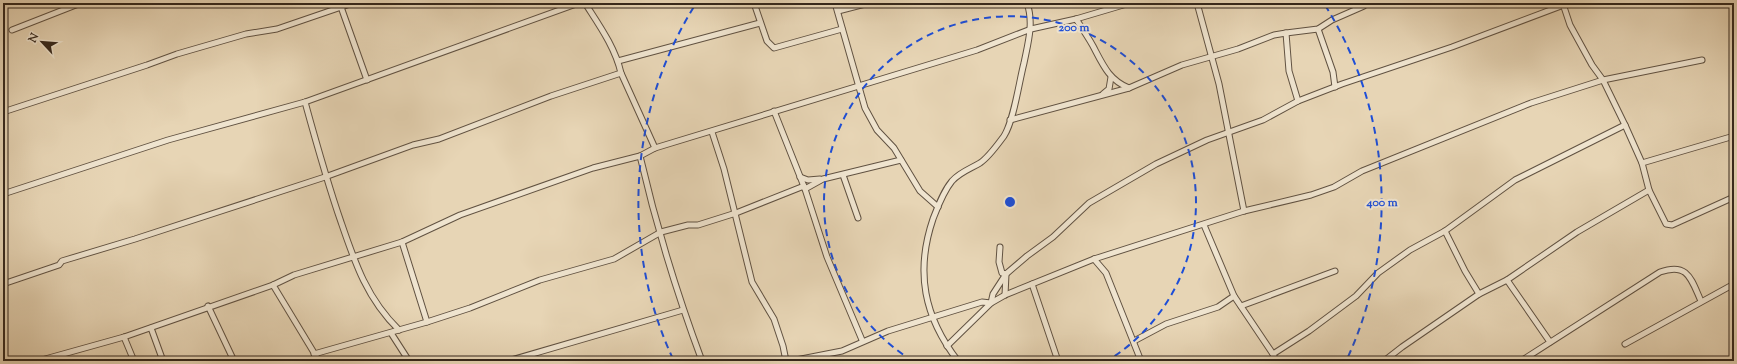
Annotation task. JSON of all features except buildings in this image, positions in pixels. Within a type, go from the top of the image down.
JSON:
[{"type":"street","points":[[12,30],[81,3]]},
{"type":"street","points":[[3,112],[177,54],[246,34],[277,29],[353,3]]},
{"type":"street","points":[[3,194],[168,140],[305,102],[579,3]]},
{"type":"street","points":[[585,3],[605,34],[655,148]]},
{"type":"street","points":[[754,3],[767,41],[774,48],[842,29]]},
{"type":"street","points":[[835,3],[865,108],[877,130],[894,148],[920,191],[938,207]]},
{"type":"street","points":[[838,11],[870,3]]},
{"type":"street","points":[[958,361],[947,346],[933,318],[925,291],[923,259],[926,239],[938,207],[952,182],[963,171],[984,159],[1005,135],[1010,120],[1031,29],[1027,3]]},
{"type":"street","points":[[38,361],[54,359],[124,337],[208,306],[273,285],[294,275],[402,242],[460,215],[593,168],[640,156],[655,148],[712,132],[774,111],[977,50],[1031,29],[1076,19],[1130,3]]},
{"type":"street","points":[[1197,3],[1219,84],[1244,211]]},
{"type":"street","points":[[1010,120],[1130,88],[1182,65],[1238,49],[1274,35],[1318,29],[1332,20],[1364,6],[1364,3]]},
{"type":"street","points":[[991,303],[993,294],[1006,274],[1053,237],[1090,203],[1156,164],[1207,140],[1263,120],[1298,101],[1569,3]]},
{"type":"street","points":[[1563,4],[1570,25],[1592,65],[1603,80],[1625,124],[1642,163],[1649,190],[1666,224],[1669,226],[1734,197]]},
{"type":"street","points":[[341,7],[367,80]]},
{"type":"street","points":[[1076,19],[1093,46],[1099,60],[1111,77],[1120,84],[1130,88]]},
{"type":"street","points":[[618,61],[760,23]]},
{"type":"street","points":[[1318,29],[1333,72],[1335,87]]},
{"type":"street","points":[[1286,33],[1289,71],[1298,101]]},
{"type":"street","points":[[947,346],[991,303],[1005,295],[1094,259],[1244,211],[1311,195],[1334,187],[1362,171],[1531,103],[1603,80],[1702,60]]},
{"type":"street","points":[[3,284],[59,265],[62,261],[135,239],[325,177],[413,145],[439,139],[551,96],[621,73]]},
{"type":"street","points":[[1101,96],[1109,88],[1111,77]]},
{"type":"street","points":[[305,102],[325,177],[362,280],[372,296],[399,330]]},
{"type":"street","points":[[774,111],[804,188],[827,257],[862,340]]},
{"type":"street","points":[[1273,354],[1309,331],[1356,296],[1378,272],[1410,250],[1445,231],[1515,180],[1625,124]]},
{"type":"street","points":[[712,132],[736,213],[752,282],[774,319],[783,346],[786,361]]},
{"type":"street","points":[[1642,163],[1734,136]]},
{"type":"street","points":[[640,156],[650,200],[661,232],[683,310],[702,361]]},
{"type":"street","points":[[800,177],[808,180],[843,176],[901,160]]},
{"type":"street","points":[[843,176],[858,218]]},
{"type":"street","points":[[314,354],[427,322],[470,308],[540,280],[614,260],[661,232],[688,225],[698,225],[736,213],[804,188],[823,179]]},
{"type":"street","points":[[1384,361],[1479,294],[1507,280],[1577,232],[1649,190]]},
{"type":"street","points":[[1204,225],[1234,296],[1273,354],[1276,361]]},
{"type":"street","points":[[1445,231],[1465,271],[1479,294]]},
{"type":"street","points":[[402,242],[427,322]]},
{"type":"street","points":[[1000,247],[1000,270],[1002,273],[1006,274]]},
{"type":"street","points":[[1094,259],[1106,273],[1141,361]]},
{"type":"street","points":[[1521,361],[1660,272],[1671,268],[1676,268],[1686,272],[1691,278],[1701,301]]},
{"type":"street","points":[[1241,306],[1335,271]]},
{"type":"street","points":[[1005,295],[1006,274]]},
{"type":"street","points":[[1507,280],[1550,342]]},
{"type":"street","points":[[1032,284],[1058,361]]},
{"type":"street","points":[[1625,344],[1734,284]]},
{"type":"street","points":[[273,285],[319,361]]},
{"type":"street","points":[[1134,341],[1166,324],[1218,307],[1234,296]]},
{"type":"street","points":[[791,361],[842,351],[862,340],[888,330],[933,318],[982,302],[991,303]]},
{"type":"street","points":[[208,306],[234,361]]},
{"type":"street","points":[[508,361],[683,310]]},
{"type":"street","points":[[151,328],[163,361]]},
{"type":"street","points":[[391,333],[408,361]]},
{"type":"street","points":[[124,337],[134,361]]}]
